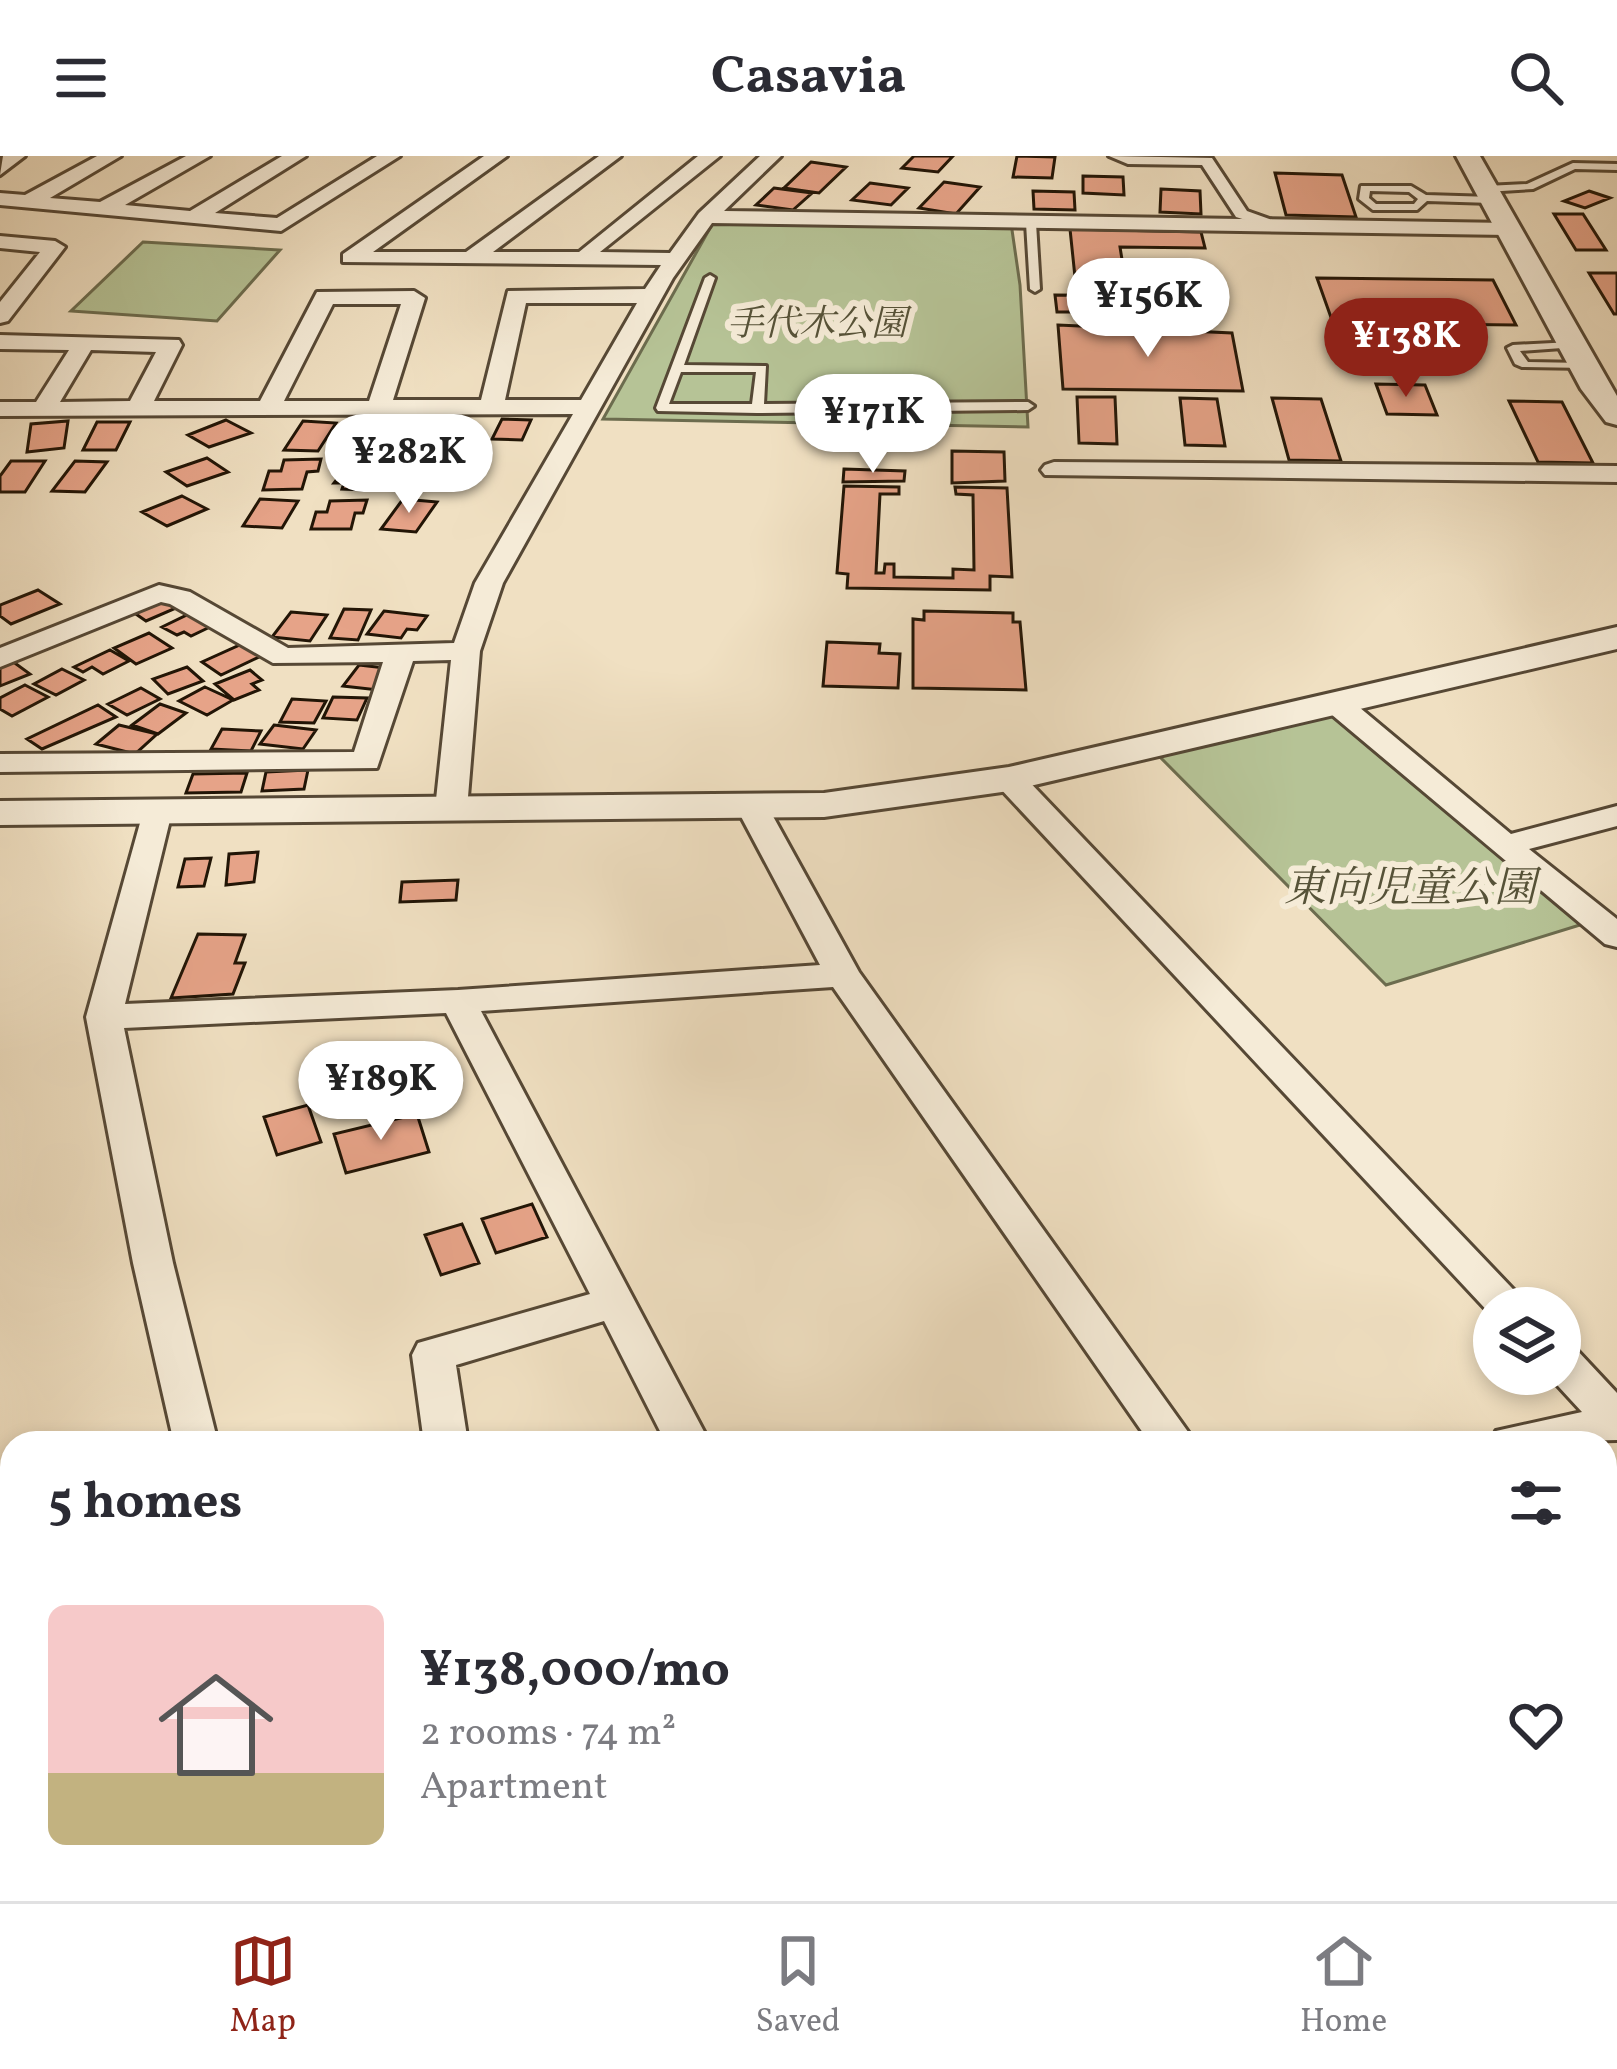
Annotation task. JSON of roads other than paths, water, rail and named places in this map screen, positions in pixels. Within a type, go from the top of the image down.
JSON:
[{"type":"street","points":[[0,169],[15,156]]},
{"type":"street","points":[[29,202],[111,156]]},
{"type":"street","points":[[104,208],[200,156]]},
{"type":"street","points":[[194,217],[296,156]]},
{"type":"street","points":[[0,199],[281,225],[390,156]]},
{"type":"street","points":[[497,156],[350,258],[676,259]]},
{"type":"street","points":[[471,258],[611,156]]},
{"type":"street","points":[[587,259],[591,249],[710,156]]},
{"type":"street","points":[[451,809],[466,651],[489,583],[586,407],[676,259],[706,217],[771,156]]},
{"type":"street","points":[[1115,156],[1208,161],[1241,214],[1281,226]]},
{"type":"street","points":[[1468,156],[1578,356],[1617,416]]},
{"type":"street","points":[[706,217],[1508,229]]},
{"type":"street","points":[[0,242],[55,247],[0,316]]},
{"type":"street","points":[[0,275],[32,276]]},
{"type":"street","points":[[490,407],[516,296],[652,296]]},
{"type":"street","points":[[268,408],[325,298],[415,298],[380,408]]},
{"type":"street","points":[[0,342],[171,345],[138,409]]},
{"type":"street","points":[[43,409],[84,344]]},
{"type":"street","points":[[0,410],[586,407]]},
{"type":"street","points":[[1054,470],[1617,474]]},
{"type":"street","points":[[0,658],[159,593],[180,598],[284,657],[466,651]]},
{"type":"street","points":[[0,813],[753,809],[934,793],[1617,638]]},
{"type":"street","points":[[0,763],[366,761],[401,653]]},
{"type":"street","points":[[1336,703],[1617,936]]},
{"type":"street","points":[[1009,779],[1490,1287]]},
{"type":"street","points":[[753,809],[843,976],[1165,1431]]},
{"type":"street","points":[[156,812],[104,1017],[153,1263],[193,1431]]},
{"type":"street","points":[[1505,844],[1617,816]]},
{"type":"street","points":[[104,1017],[458,1001],[843,976]]},
{"type":"street","points":[[458,1001],[682,1431]]},
{"type":"street","points":[[444,1431],[434,1355],[614,1302]]},
{"type":"street","points":[[1581,1383],[1617,1422]]},
{"type":"street","points":[[1572,1431],[1617,1422]]},
{"type":"lane","points":[[1424,198],[1418,207],[1373,207],[1364,200],[1365,188],[1412,189],[1424,198],[1489,194],[1529,187],[1573,166],[1617,167]]},
{"type":"lane","points":[[1031,223],[1035,289]]},
{"type":"lane","points":[[710,278],[662,408],[1028,406]]},
{"type":"lane","points":[[678,369],[762,368],[757,409]]},
{"type":"park label","name":"手代木公園","points":[[817,322]]},
{"type":"park label","name":"東向児童公園","points":[[1410,886]]}]
